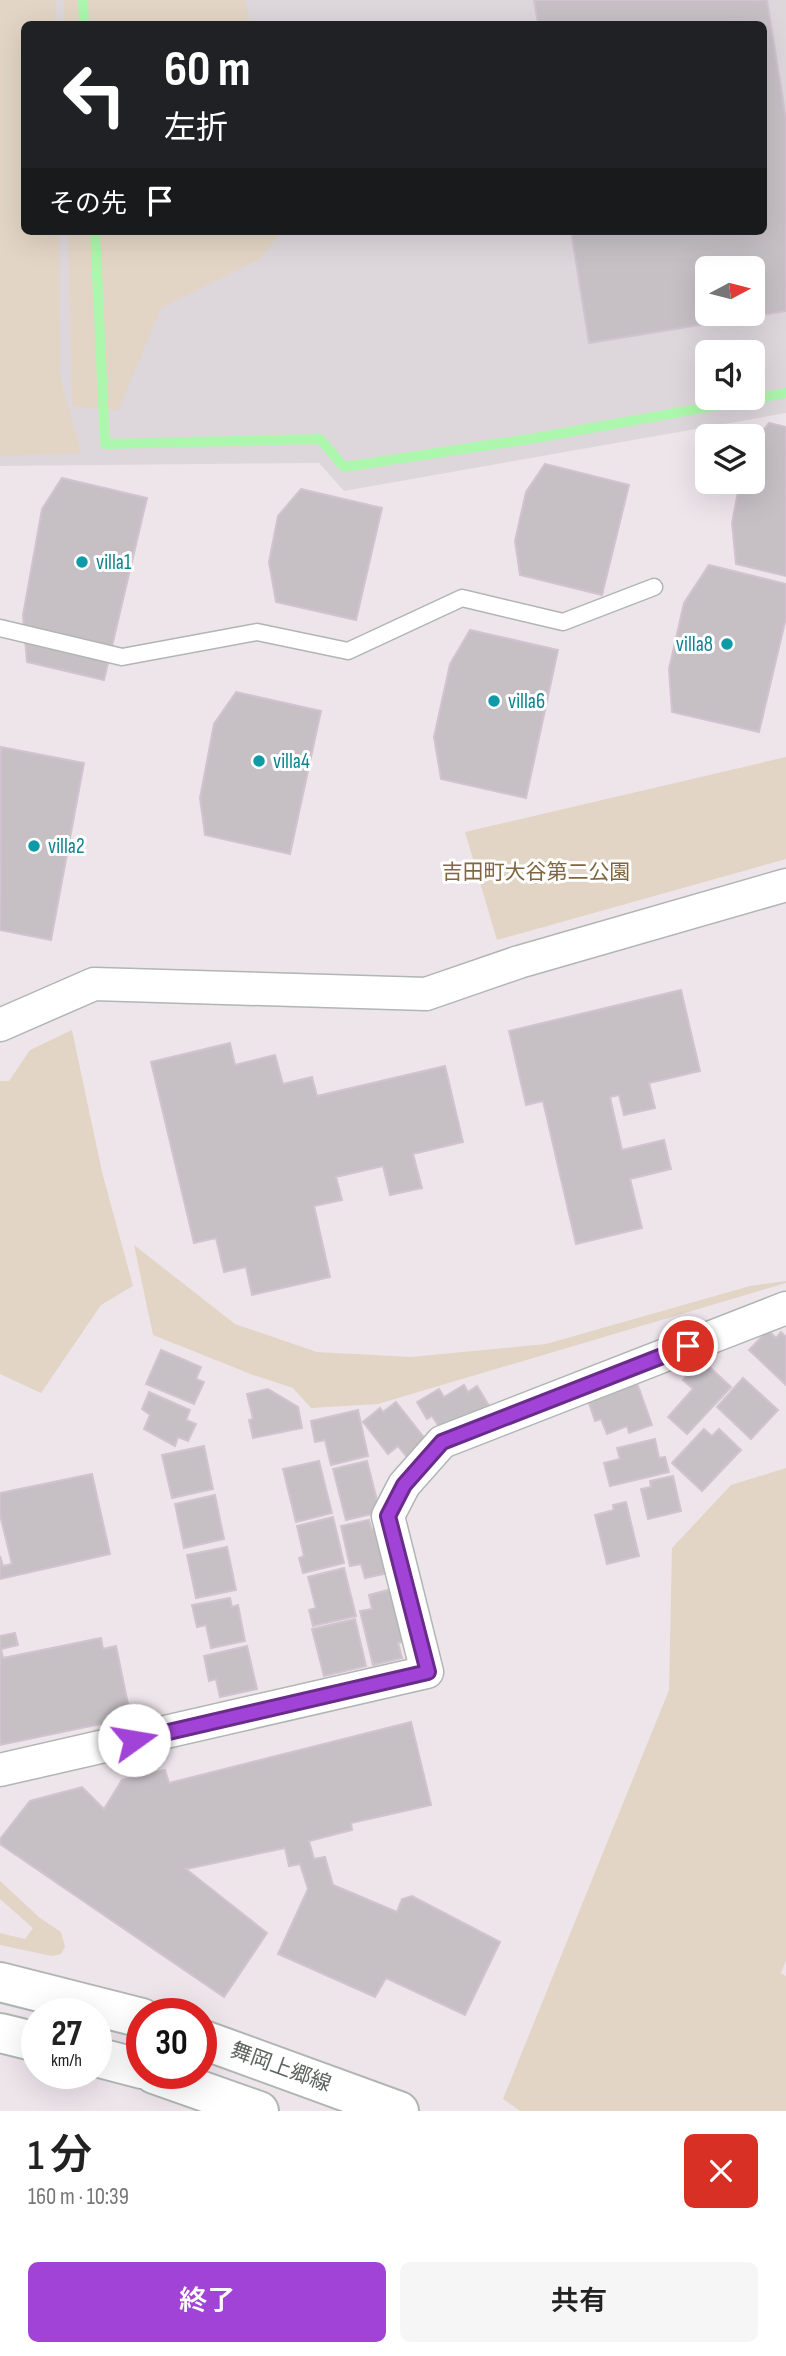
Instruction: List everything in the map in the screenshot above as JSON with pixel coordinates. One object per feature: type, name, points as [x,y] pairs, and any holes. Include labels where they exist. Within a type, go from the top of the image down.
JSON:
[{"type":"street","points":[[0,1025],[94,984],[426,994],[519,961],[784,895]]},
{"type":"street","points":[[0,1770],[428,1672],[388,1516],[404,1485],[442,1442],[786,1308]]},
{"type":"street","points":[[0,1982],[126,2014]]},
{"type":"street","points":[[0,2034],[21,2039]]},
{"type":"street","name":"舞岡上郷線","points":[[217,2045],[399,2111]]},
{"type":"street","points":[[197,2089],[259,2111]]},
{"type":"lane","points":[[0,628],[121,657],[257,632],[348,651],[462,598],[563,622],[654,587]]},
{"type":"shaded area","points":[[0,0],[786,0],[786,413],[724,424],[695,424],[695,429],[344,491],[319,463],[0,466]]},
{"type":"green space","points":[[0,0],[56,0],[57,21],[21,21],[21,235],[59,235],[60,377],[81,453],[0,456]]},
{"type":"green space","points":[[64,0],[245,0],[249,21],[64,21]]},
{"type":"green space","points":[[68,235],[279,235],[260,259],[161,308],[118,411],[72,406]]},
{"type":"green space","name":"吉田町大谷第二公園","points":[[786,757],[786,859],[497,940],[465,832]]},
{"type":"green space","points":[[72,1030],[102,1172],[133,1286],[101,1305],[41,1393],[0,1374],[0,1081],[9,1081],[30,1050]]},
{"type":"green space","points":[[134,1245],[235,1324],[317,1352],[411,1357],[546,1344],[750,1286],[786,1283],[378,1404],[311,1408],[293,1388],[153,1335]]},
{"type":"green space","points":[[786,1468],[786,1960],[781,1973],[786,1976],[786,2111],[520,2111],[503,2099],[669,1690],[672,1548],[731,1485]]},
{"type":"green space","points":[[0,1881],[40,1918],[61,1932],[65,1947],[61,1954],[52,1956],[0,1945],[0,1933],[25,1939],[33,1928],[0,1899]]},
{"type":"building","points":[[534,0],[767,0],[786,119],[786,311],[765,314],[765,256],[695,256],[695,326],[589,343],[572,235],[767,235],[767,21],[538,21]]},
{"type":"building","points":[[769,423],[786,427],[786,576],[736,564],[732,523],[738,494],[765,494],[765,428]]},
{"type":"building","points":[[545,464],[629,485],[602,595],[520,575],[515,541],[526,492]]},
{"type":"building","name":"villa1","points":[[62,478],[147,498],[104,680],[27,662],[23,615],[42,509]]},
{"type":"building","points":[[301,489],[382,508],[356,620],[276,602],[269,562],[278,516]]},
{"type":"building","name":"villa8","points":[[709,565],[786,584],[786,618],[759,732],[672,712],[669,669],[684,603]]},
{"type":"building","name":"villa6","points":[[470,630],[558,650],[526,798],[441,779],[434,737],[450,664]]},
{"type":"building","name":"villa4","points":[[236,692],[321,711],[290,854],[205,835],[200,798],[214,724]]},
{"type":"building","name":"villa2","points":[[1,747],[84,763],[51,940],[0,930]]},
{"type":"building","points":[[681,990],[700,1071],[649,1083],[655,1108],[624,1115],[619,1095],[610,1097],[622,1150],[664,1140],[671,1169],[630,1179],[642,1228],[576,1244],[543,1101],[526,1105],[509,1031]]},
{"type":"building","points":[[230,1043],[235,1065],[275,1055],[283,1084],[312,1077],[317,1096],[445,1066],[463,1142],[413,1154],[422,1188],[390,1195],[383,1166],[336,1177],[342,1200],[314,1206],[330,1277],[252,1295],[246,1267],[224,1272],[216,1238],[194,1243],[151,1062]]},
{"type":"building","points":[[768,1330],[776,1338],[781,1332],[786,1337],[786,1385],[749,1350]]},
{"type":"building","points":[[161,1350],[201,1367],[196,1379],[204,1382],[194,1404],[146,1384]]},
{"type":"building","points":[[702,1360],[731,1387],[687,1434],[668,1417],[693,1389],[683,1380]]},
{"type":"building","points":[[743,1378],[778,1410],[751,1439],[717,1407]]},
{"type":"building","points":[[637,1383],[652,1425],[629,1433],[627,1426],[607,1434],[601,1419],[595,1421],[588,1400]]},
{"type":"building","points":[[464,1385],[468,1392],[477,1386],[491,1409],[445,1436],[432,1416],[427,1419],[417,1402],[439,1389],[444,1397]]},
{"type":"building","points":[[268,1389],[298,1407],[302,1428],[253,1438],[249,1420],[253,1419],[247,1394]]},
{"type":"building","points":[[149,1392],[190,1410],[186,1420],[196,1424],[188,1441],[178,1437],[175,1446],[144,1429],[150,1415],[142,1409]]},
{"type":"building","points":[[396,1402],[430,1445],[410,1461],[398,1446],[388,1454],[363,1422],[380,1408],[383,1412]]},
{"type":"building","points":[[358,1410],[368,1456],[331,1465],[325,1440],[315,1442],[311,1421]]},
{"type":"building","points":[[704,1429],[712,1436],[719,1429],[741,1450],[702,1491],[672,1463]]},
{"type":"building","points":[[655,1439],[659,1458],[665,1457],[669,1472],[610,1486],[604,1463],[620,1459],[617,1448]]},
{"type":"building","points":[[204,1446],[213,1489],[172,1498],[162,1455]]},
{"type":"building","points":[[319,1461],[332,1513],[296,1522],[283,1469]]},
{"type":"building","points":[[367,1461],[380,1512],[346,1520],[333,1469]]},
{"type":"building","points":[[92,1474],[110,1554],[0,1579],[0,1556],[3,1566],[12,1564],[0,1515],[0,1493]]},
{"type":"building","points":[[673,1476],[681,1511],[648,1519],[641,1489],[651,1487],[650,1481]]},
{"type":"building","points":[[215,1495],[224,1539],[184,1548],[175,1504]]},
{"type":"building","points":[[626,1502],[639,1556],[607,1564],[595,1515],[614,1510],[613,1505]]},
{"type":"building","points":[[333,1517],[344,1563],[303,1573],[299,1558],[304,1556],[297,1526]]},
{"type":"building","points":[[369,1520],[372,1530],[384,1527],[393,1572],[365,1578],[361,1564],[350,1566],[341,1526]]},
{"type":"building","points":[[227,1547],[236,1590],[196,1598],[187,1555]]},
{"type":"building","points":[[344,1568],[356,1616],[313,1626],[309,1610],[316,1608],[308,1577]]},
{"type":"building","points":[[395,1588],[407,1641],[398,1643],[402,1658],[373,1665],[360,1611],[372,1609],[369,1595]]},
{"type":"building","points":[[230,1598],[232,1607],[238,1605],[245,1641],[211,1648],[206,1625],[197,1627],[192,1605]]},
{"type":"building","points":[[355,1619],[366,1666],[324,1676],[312,1629]]},
{"type":"building","points":[[15,1633],[18,1645],[1,1649],[3,1658],[101,1638],[103,1649],[116,1646],[128,1704],[117,1707],[120,1720],[0,1745],[0,1636]]},
{"type":"building","points":[[247,1646],[257,1689],[220,1697],[216,1679],[209,1681],[204,1656]]},
{"type":"building","points":[[411,1722],[431,1805],[351,1823],[352,1830],[309,1841],[314,1859],[325,1857],[333,1885],[397,1912],[402,1899],[412,1896],[500,1942],[465,2015],[386,1978],[375,1997],[278,1954],[308,1889],[300,1864],[289,1866],[285,1848],[186,1869],[267,1933],[224,1997],[0,1844],[0,1839],[30,1801],[82,1787],[104,1809],[122,1780],[165,1770],[169,1783]]},
{"type":"waterway","points":[[83,0],[84,21]]},
{"type":"waterway","points":[[95,235],[105,444],[320,439],[344,467],[536,438],[786,393]]},
{"type":"place","name":"villa1","points":[[82,562]]},
{"type":"place","name":"villa8","points":[[727,644]]},
{"type":"place","name":"villa6","points":[[494,701]]},
{"type":"place","name":"villa4","points":[[259,761]]},
{"type":"place","name":"villa2","points":[[34,846]]},
{"type":"route","points":[[134,1740],[428,1672],[388,1516],[404,1485],[442,1442],[688,1346]]}]
